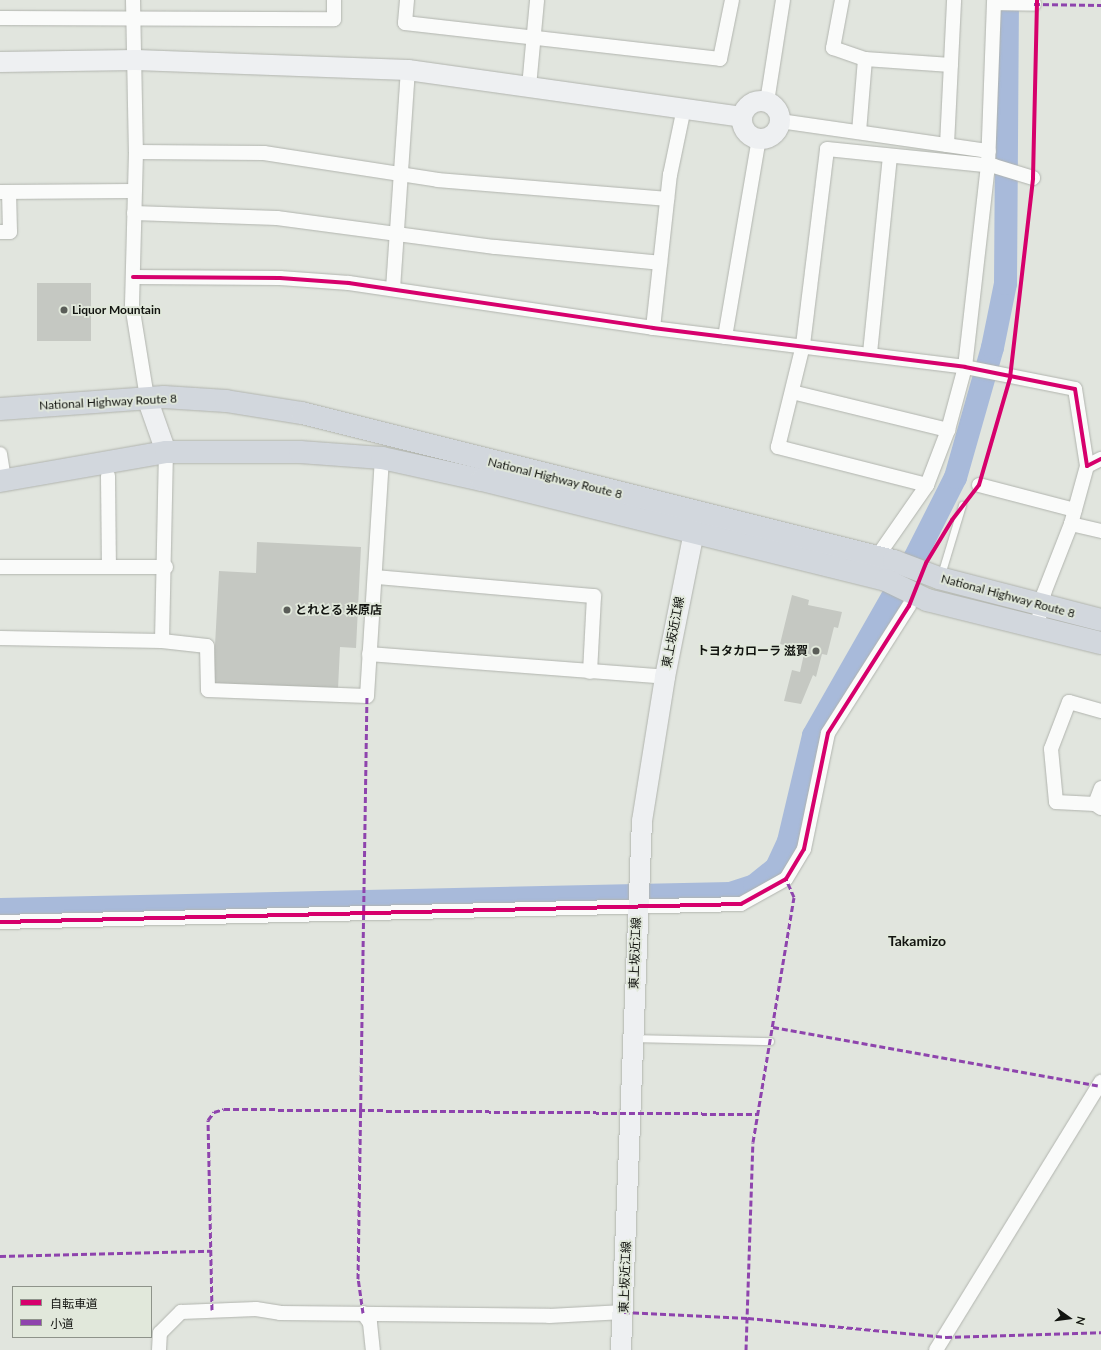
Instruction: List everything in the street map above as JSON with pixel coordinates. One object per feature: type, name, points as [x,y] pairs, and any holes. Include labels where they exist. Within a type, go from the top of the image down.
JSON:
[{"type":"highway","name":"National Highway Route 8","points":[[0,409],[147,398],[226,401],[302,413],[695,524]]},
{"type":"highway","name":"National Highway Route 8","points":[[2,480],[166,452],[300,452],[382,458],[886,566],[941,573],[1041,605],[1101,620]]},
{"type":"highway","name":"National Highway Route 8","points":[[886,566],[918,603],[1037,627],[1101,643]]},
{"type":"street","points":[[133,0],[136,60],[136,152],[132,305],[147,398],[166,452],[166,567],[162,641]]},
{"type":"street","points":[[0,18],[133,17],[334,20],[334,0]]},
{"type":"street","points":[[407,0],[405,23],[720,59],[732,0]]},
{"type":"street","points":[[529,87],[537,0]]},
{"type":"street","points":[[767,102],[783,0]]},
{"type":"street","points":[[842,0],[833,48],[865,59],[951,65]]},
{"type":"street","points":[[947,145],[954,0]]},
{"type":"street","points":[[886,566],[927,485],[969,368],[991,166],[989,151],[994,1],[1034,4]]},
{"type":"street","points":[[859,132],[865,59]]},
{"type":"street","points":[[0,62],[136,60],[408,70],[742,117]]},
{"type":"street","points":[[393,289],[408,70]]},
{"type":"street","points":[[767,102],[777,109],[780,121],[775,132],[759,139],[744,129],[742,117],[751,103],[767,102]]},
{"type":"street","points":[[653,328],[667,199],[684,108]]},
{"type":"street","points":[[780,121],[989,151]]},
{"type":"street","points":[[725,337],[759,139]]},
{"type":"street","points":[[927,485],[778,447],[803,345],[827,149],[991,166],[1031,176]]},
{"type":"street","points":[[136,152],[264,153],[402,173],[438,180],[667,199]]},
{"type":"street","points":[[870,353],[890,156]]},
{"type":"street","points":[[0,232],[10,232],[4,192],[134,191]]},
{"type":"street","points":[[134,214],[277,218],[398,232],[495,247],[660,263]]},
{"type":"street","points":[[133,277],[280,278],[393,289],[653,328],[870,353],[969,368],[1010,378],[1075,389],[1088,466],[1076,510],[1041,605],[1037,627]]},
{"type":"street","points":[[792,392],[948,430]]},
{"type":"street","points":[[0,454],[2,480]]},
{"type":"street","points":[[0,638],[162,641],[207,646],[208,690],[367,696],[376,577],[382,458]]},
{"type":"street","points":[[1088,466],[1101,459]]},
{"type":"street","points":[[108,476],[109,567]]},
{"type":"street","points":[[979,485],[1076,510]]},
{"type":"street","name":"東上坂近江線","points":[[621,1350],[624,1312],[637,899],[642,821],[665,677],[695,524]]},
{"type":"street","points":[[1071,524],[1101,531]]},
{"type":"street","points":[[0,567],[166,567]]},
{"type":"street","points":[[376,577],[594,596],[590,672]]},
{"type":"street","points":[[0,922],[637,899],[741,904],[786,879],[804,849],[828,733],[918,603]]},
{"type":"street","points":[[369,654],[665,677]]},
{"type":"street","points":[[1101,711],[1069,702],[1051,749],[1056,802],[1098,806],[1101,788]]},
{"type":"street","points":[[936,1350],[1101,1082]]},
{"type":"street","points":[[159,1350],[160,1333],[181,1312],[256,1309],[280,1313],[550,1316],[624,1312]]},
{"type":"street","points":[[363,1313],[370,1323],[373,1350]]},
{"type":"lane","points":[[941,573],[962,505]]},
{"type":"lane","points":[[632,1038],[770,1041]]},
{"type":"building","name":"Liquor Mountain","points":[[37,283],[91,283],[91,341],[37,341]]},
{"type":"building","name":"とれとる 米原店","points":[[257,542],[361,547],[356,648],[340,647],[338,689],[213,683],[219,571],[256,573]]},
{"type":"building","name":"トヨタカローラ 滋賀","points":[[792,595],[809,600],[808,605],[842,612],[838,628],[834,627],[827,655],[822,654],[816,677],[813,675],[801,704],[784,701],[792,670],[800,672],[806,645],[799,643],[797,648],[780,644]]},
{"type":"waterway","points":[[0,909],[730,893],[754,885],[776,867],[788,841],[813,735],[914,558],[955,477],[992,347],[1005,283],[1007,0]]},
{"type":"marked path","points":[[1034,4],[1101,5]]},
{"type":"marked path","points":[[363,1313],[358,1279],[367,696]]},
{"type":"marked path","points":[[746,1350],[753,1142],[794,897],[786,879]]},
{"type":"marked path","points":[[773,1027],[1101,1086]]},
{"type":"marked path","points":[[212,1310],[208,1120],[214,1112],[224,1109],[757,1114]]},
{"type":"marked path","points":[[0,1256],[211,1251]]},
{"type":"marked path","points":[[624,1312],[748,1318],[946,1337],[1101,1332]]},
{"type":"cycle path","points":[[0,922],[741,904],[786,879],[804,849],[828,733],[909,606],[926,563],[952,520],[979,485],[1010,378],[1033,178],[1037,0]]},
{"type":"cycle path","points":[[133,277],[280,278],[349,283],[653,328],[965,367],[1075,389],[1087,466],[1101,459]]},
{"type":"place","name":"Liquor Mountain","points":[[64,310]]},
{"type":"place","name":"とれとる 米原店","points":[[287,610]]},
{"type":"place","name":"トヨタカローラ 滋賀","points":[[816,651]]},
{"type":"district","name":"Takamizo","points":[[917,941]]}]
